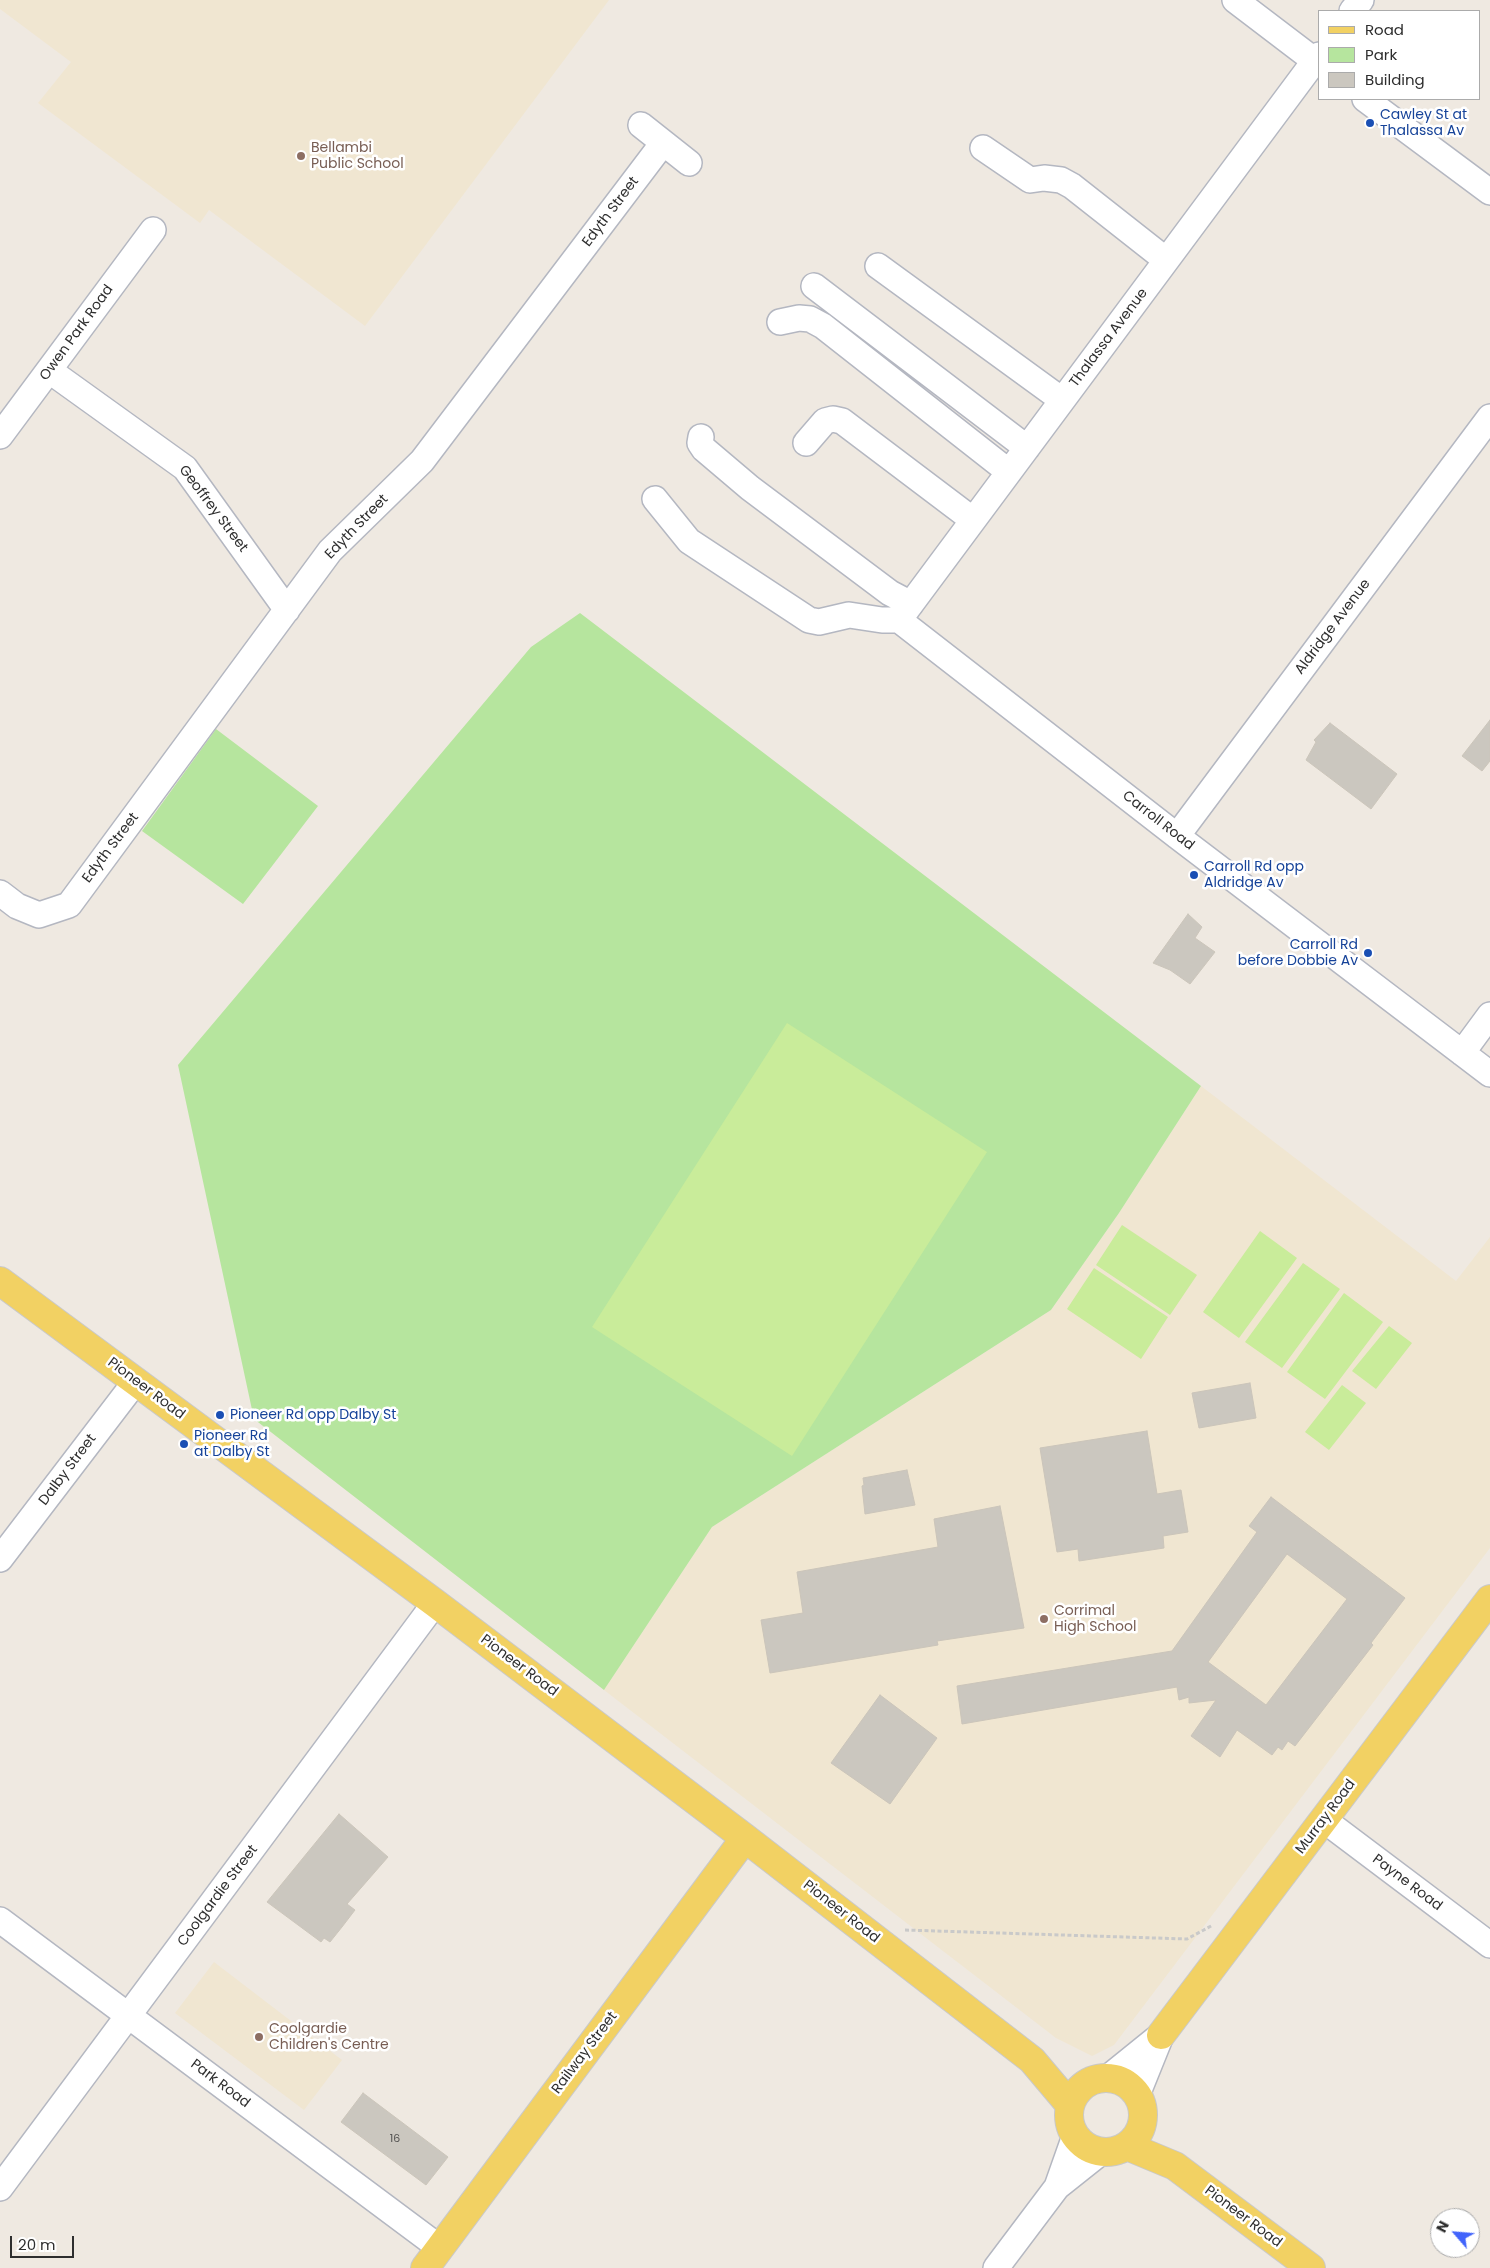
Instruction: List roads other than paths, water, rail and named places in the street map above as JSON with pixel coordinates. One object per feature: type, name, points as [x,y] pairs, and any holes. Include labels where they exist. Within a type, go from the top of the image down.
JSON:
[{"type":"main road","name":"Pioneer Road","points":[[0,1280],[435,1603],[745,1838],[1032,2060],[1070,2105]]},
{"type":"main road","name":"Murray Road","points":[[1161,2035],[1490,1598]]},
{"type":"main road","name":"Railway Street","points":[[432,2258],[745,1838]]},
{"type":"main road","name":"Pioneer Road","points":[[1032,2060],[1100,2079]]},
{"type":"main road","points":[[1100,2079],[1124,2082],[1140,2107],[1138,2133],[1114,2149],[1086,2146],[1075,2136],[1069,2120],[1070,2105],[1077,2091],[1100,2079]]},
{"type":"main road","name":"Pioneer Road","points":[[1140,2107],[1175,2166]]},
{"type":"main road","name":"Pioneer Road","points":[[1114,2149],[1175,2166],[1311,2268]]},
{"type":"street","points":[[1235,0],[1317,60]]},
{"type":"street","points":[[1353,10],[1361,0]]},
{"type":"street","name":"Thalassa Avenue","points":[[905,612],[1317,60]]},
{"type":"street","points":[[1367,100],[1490,192]]},
{"type":"street","points":[[641,125],[689,163]]},
{"type":"street","name":"Edyth Street","points":[[0,893],[18,906],[39,915],[69,905],[330,551],[422,462],[663,143]]},
{"type":"street","points":[[983,148],[1030,180],[1061,180],[1072,186],[1166,260]]},
{"type":"street","name":"Owen Park Road","points":[[0,436],[154,230]]},
{"type":"street","points":[[878,266],[1062,400]]},
{"type":"street","points":[[814,286],[1026,448]]},
{"type":"street","points":[[780,322],[804,318],[823,326],[1008,472]]},
{"type":"street","name":"Geoffrey Street","points":[[50,371],[185,468],[287,610]]},
{"type":"street","name":"Aldridge Avenue","points":[[1177,836],[1490,417]]},
{"type":"street","points":[[806,443],[825,422],[833,419],[842,421],[973,520]]},
{"type":"street","name":"Carroll Road","points":[[701,438],[700,443],[704,449],[750,488],[890,594],[905,612],[1177,836],[1490,1074]]},
{"type":"street","points":[[655,499],[689,541],[808,620],[819,622],[849,615],[882,620],[905,612]]},
{"type":"street","points":[[1462,1053],[1490,1015]]},
{"type":"street","name":"Dalby Street","points":[[0,1559],[136,1381]]},
{"type":"street","name":"Coolgardie Street","points":[[0,2188],[435,1603]]},
{"type":"street","name":"Payne Road","points":[[1324,1820],[1490,1945]]},
{"type":"street","name":"Park Road","points":[[0,1920],[129,2016],[432,2258]]},
{"type":"street","name":"Murray Road","points":[[1100,2079],[1161,2035]]},
{"type":"street","name":"Murray Road","points":[[1140,2107],[1161,2035]]},
{"type":"street","points":[[996,2268],[1057,2187],[1075,2136]]},
{"type":"street","points":[[1057,2187],[1114,2149]]},
{"type":"place","name":"Cawley St at Thalassa Av","points":[[1370,123]]},
{"type":"place","name":"Bellambi Public School","points":[[301,156]]},
{"type":"place","name":"Carroll Rd opp Aldridge Av","points":[[1194,875]]},
{"type":"place","name":"Carroll Rd before Dobbie Av","points":[[1368,953]]},
{"type":"place","name":"Pioneer Rd opp Dalby St","points":[[220,1415]]},
{"type":"place","name":"Pioneer Rd at Dalby St","points":[[184,1444]]},
{"type":"place","name":"Corrimal High School","points":[[1044,1619]]},
{"type":"place","name":"Coolgardie Children's Centre","points":[[259,2037]]}]
